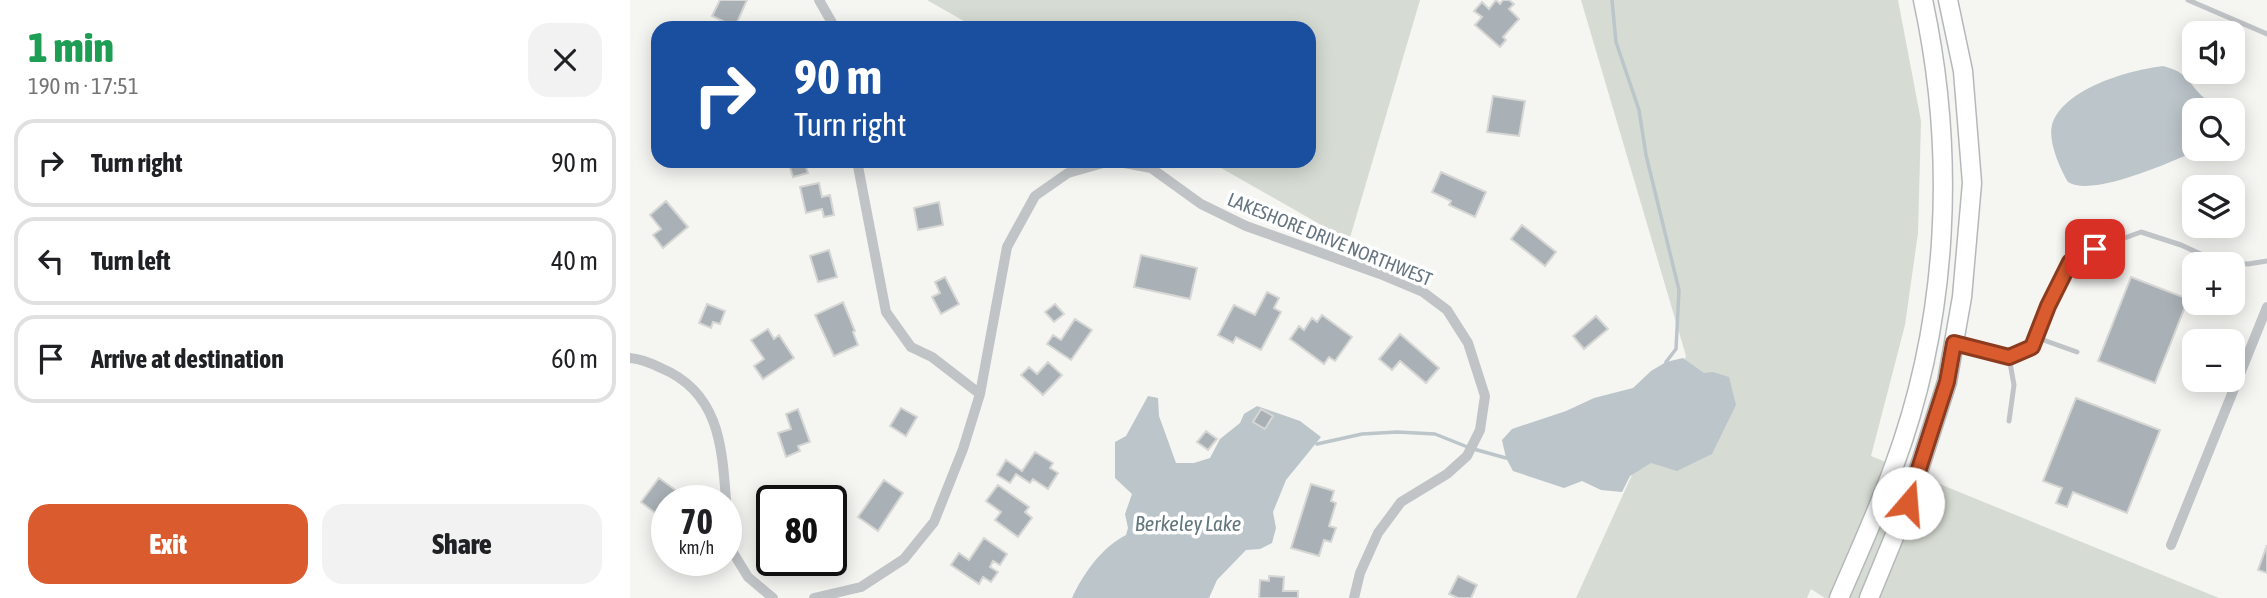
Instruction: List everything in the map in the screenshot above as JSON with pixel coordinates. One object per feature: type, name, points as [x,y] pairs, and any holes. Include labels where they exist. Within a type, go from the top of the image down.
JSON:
[{"type":"highway","points":[[1839,598],[1895,465],[1917,393],[1928,343],[1943,212],[1939,84],[1923,0]]},
{"type":"highway","points":[[1869,598],[1912,491],[1947,382],[1962,297],[1972,183],[1963,71],[1948,0]]},
{"type":"street","points":[[819,0],[831,21]]},
{"type":"street","points":[[858,168],[886,312],[911,346],[932,357],[980,394]]},
{"type":"street","name":"LAKESHORE DRIVE NORTHWEST","points":[[814,598],[861,587],[904,559],[934,522],[980,394],[1007,247],[1035,196],[1068,173],[1086,168]]},
{"type":"street","name":"LAKESHORE DRIVE NORTHWEST","points":[[1151,168],[1201,204],[1246,226],[1381,274],[1423,292],[1447,310],[1468,343],[1485,396],[1480,430],[1467,456],[1447,474],[1401,502],[1393,512],[1378,533],[1360,573],[1354,598]]},
{"type":"street","points":[[2171,545],[2267,307]]},
{"type":"street","points":[[630,358],[643,360],[675,373],[699,395],[713,416],[723,461],[725,485]]},
{"type":"street","points":[[742,567],[748,577],[773,598]]},
{"type":"lane","points":[[2188,0],[2267,34]]},
{"type":"lane","points":[[1954,343],[2009,357],[2032,347],[2070,262],[2141,232],[2181,245],[2218,262],[2248,264],[2267,261]]},
{"type":"lane","points":[[2108,244],[2110,267]]},
{"type":"lane","points":[[2035,337],[2077,352]]},
{"type":"lane","points":[[2009,357],[2014,385],[2009,421]]},
{"type":"shaded area","points":[[927,0],[1420,0],[1349,241],[1221,168],[1316,168],[1316,21],[964,21]]},
{"type":"shaded area","points":[[1581,0],[1898,0],[1921,121],[1918,233],[1905,325],[1871,456],[2219,598],[1825,598],[1811,589],[1807,598],[1576,598],[1686,356]]},
{"type":"water","points":[[2163,66],[2171,68],[2182,74],[2182,84],[2191,84],[2204,98],[2182,98],[2182,157],[2134,176],[2096,185],[2080,186],[2068,182],[2058,162],[2051,132],[2059,112],[2083,91],[2133,72]]},
{"type":"water","points":[[1683,358],[1704,373],[1713,372],[1729,377],[1736,405],[1712,454],[1677,471],[1651,463],[1630,476],[1622,492],[1601,490],[1582,481],[1564,488],[1513,471],[1506,458],[1502,440],[1512,429],[1566,411],[1594,398],[1633,388],[1651,371],[1666,362]]},
{"type":"water","name":"Berkeley Lake","points":[[1148,396],[1158,398],[1159,416],[1176,463],[1194,463],[1210,458],[1220,439],[1240,423],[1244,414],[1257,406],[1300,421],[1321,437],[1286,480],[1273,512],[1276,528],[1272,543],[1260,549],[1246,550],[1217,580],[1209,598],[1072,598],[1094,562],[1126,535],[1128,528],[1125,514],[1132,494],[1115,478],[1115,442],[1126,436]]},
{"type":"building","points":[[720,0],[747,0],[738,21],[722,21],[712,16]]},
{"type":"building","points":[[1496,0],[1500,4],[1503,0],[1509,0],[1514,4],[1509,9],[1519,19],[1503,37],[1506,40],[1500,47],[1475,25],[1482,17],[1474,11],[1482,2],[1489,9]]},
{"type":"building","points":[[1493,96],[1525,101],[1519,136],[1487,132]]},
{"type":"building","points":[[790,168],[806,168],[808,173],[793,177]]},
{"type":"building","points":[[1441,172],[1486,192],[1475,217],[1449,205],[1451,201],[1432,192]]},
{"type":"building","points":[[819,183],[822,197],[830,195],[834,215],[824,217],[822,209],[806,213],[800,187]]},
{"type":"building","points":[[666,201],[688,227],[663,248],[653,235],[661,229],[650,215]]},
{"type":"building","points":[[939,202],[943,225],[918,230],[914,208]]},
{"type":"building","points":[[1522,225],[1556,252],[1545,266],[1511,239]]},
{"type":"building","points":[[829,250],[837,277],[818,282],[810,256]]},
{"type":"building","points":[[1141,255],[1197,268],[1190,299],[1134,287]]},
{"type":"building","points":[[945,277],[959,304],[941,314],[932,297],[940,293],[935,282]]},
{"type":"building","points":[[2131,277],[2182,297],[2182,314],[2155,383],[2098,361]]},
{"type":"building","points":[[1267,292],[1279,298],[1274,308],[1281,312],[1261,350],[1236,337],[1233,343],[1218,335],[1234,305],[1255,315]]},
{"type":"building","points":[[843,302],[858,345],[834,356],[815,315]]},
{"type":"building","points":[[707,304],[725,311],[720,324],[713,322],[711,328],[699,323]]},
{"type":"building","points":[[1055,304],[1064,314],[1054,322],[1045,312]]},
{"type":"building","points":[[1322,315],[1352,337],[1335,361],[1329,357],[1324,364],[1290,339],[1299,326],[1304,330],[1312,318],[1317,322]]},
{"type":"building","points":[[1596,316],[1608,329],[1584,349],[1573,336]]},
{"type":"building","points":[[1075,319],[1092,330],[1071,360],[1047,344],[1053,335],[1061,340]]},
{"type":"building","points":[[768,329],[774,339],[779,335],[794,358],[763,379],[754,366],[764,359],[751,340]]},
{"type":"building","points":[[1400,334],[1439,368],[1426,383],[1400,361],[1392,370],[1379,359]]},
{"type":"building","points":[[1048,362],[1062,375],[1043,395],[1021,375],[1029,367],[1037,374]]},
{"type":"building","points":[[2076,398],[2160,430],[2127,513],[2073,492],[2067,507],[2056,503],[2062,488],[2043,481]]},
{"type":"building","points":[[901,408],[917,417],[906,436],[890,426]]},
{"type":"building","points":[[798,409],[810,442],[798,446],[800,451],[786,457],[778,433],[791,429],[786,414]]},
{"type":"building","points":[[1261,409],[1273,416],[1265,429],[1253,422]]},
{"type":"building","points":[[1206,431],[1217,439],[1208,450],[1197,442]]},
{"type":"building","points":[[1035,452],[1053,463],[1050,468],[1058,473],[1048,489],[1033,479],[1030,483],[1016,474],[1010,483],[997,475],[1006,460],[1022,471]]},
{"type":"building","points":[[659,478],[669,485],[654,485]]},
{"type":"building","points":[[884,480],[903,493],[878,531],[858,517]]},
{"type":"building","points":[[1311,484],[1334,491],[1331,501],[1336,503],[1329,526],[1336,528],[1331,542],[1324,540],[1319,556],[1291,548]]},
{"type":"building","points":[[998,485],[1029,507],[1025,512],[1032,518],[1018,537],[995,520],[1001,512],[986,501]]},
{"type":"building","points":[[651,489],[651,510],[641,502]]},
{"type":"building","points":[[984,538],[1007,554],[1000,565],[993,561],[990,567],[998,572],[991,582],[983,577],[979,584],[951,565],[959,553],[969,560]]},
{"type":"building","points":[[2267,545],[2267,573],[2258,570]]},
{"type":"building","points":[[1269,576],[1284,577],[1283,591],[1298,591],[1298,598],[1259,598],[1260,580],[1269,581]]},
{"type":"building","points":[[1458,576],[1477,585],[1471,598],[1458,598],[1449,594]]},
{"type":"waterway","points":[[1612,0],[1616,42],[1639,110],[1646,155],[1679,290],[1676,349],[1666,362]]},
{"type":"waterway","points":[[1317,444],[1362,434],[1435,434],[1506,458]]},
{"type":"route","points":[[1908,503],[1947,382],[1954,343],[2009,357],[2032,347],[2048,306],[2070,262],[2095,249]]}]
